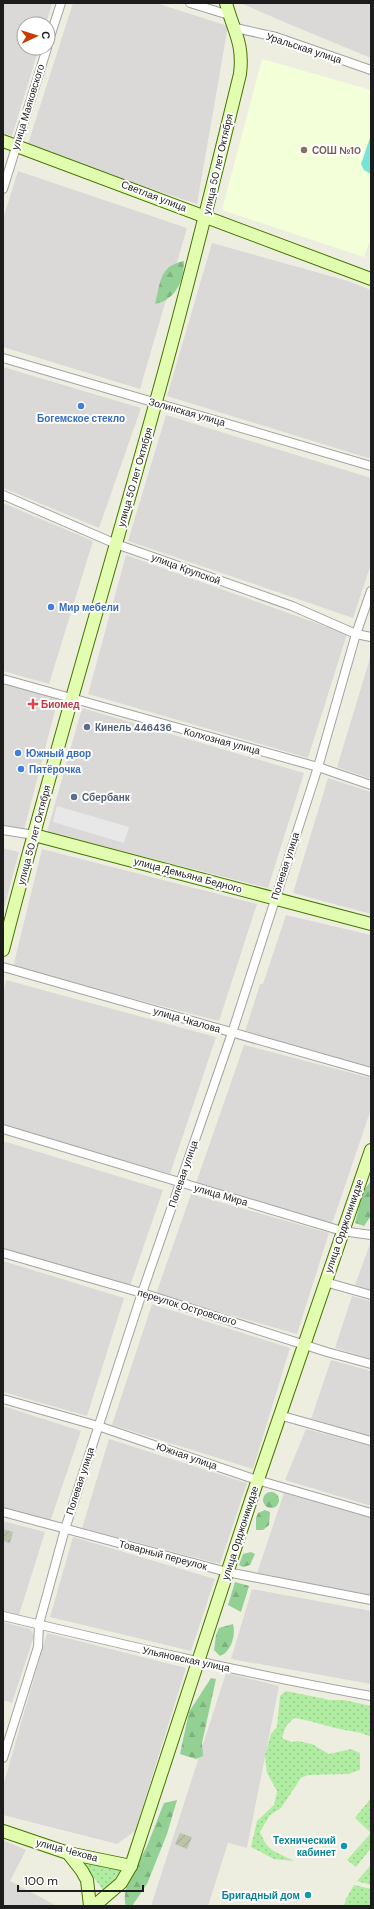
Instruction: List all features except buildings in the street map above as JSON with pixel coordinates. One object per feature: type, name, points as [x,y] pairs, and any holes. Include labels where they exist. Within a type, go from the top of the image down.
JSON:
[{"type":"main road","name":"улица 50 лет Октября","points":[[3,950],[71,699],[156,403],[206,216],[240,74],[242,61],[241,49],[236,28],[228,9]]},
{"type":"main road","name":"Светлая улица","points":[[3,140],[371,279]]},
{"type":"main road","name":"улица Демьяна Бедного","points":[[34,835],[371,924]]},
{"type":"main road","name":"улица Орджоникидзе","points":[[94,1906],[121,1883],[131,1866],[226,1572],[371,1150]]},
{"type":"main road","name":"улица Чехова","points":[[3,1831],[68,1852],[131,1866]]},
{"type":"main road","points":[[68,1852],[87,1880],[90,1906]]},
{"type":"street","points":[[56,19],[61,3]]},
{"type":"street","points":[[190,3],[228,9]]},
{"type":"street","name":"Уральская улица","points":[[236,28],[276,37],[371,70]]},
{"type":"street","name":"улица Маяковского","points":[[3,189],[44,56]]},
{"type":"street","name":"Золинская улица","points":[[3,358],[371,466]]},
{"type":"street","name":"улица Крупской","points":[[3,495],[116,544],[292,606],[356,634],[371,637]]},
{"type":"street","name":"Полевая улица","points":[[3,1758],[38,1647],[39,1624],[65,1529],[142,1293],[232,1033],[318,767],[356,634],[371,591]]},
{"type":"street","name":"Колхозная улица","points":[[3,679],[318,767],[371,785]]},
{"type":"street","name":"улица Демьяна Бедного","points":[[3,830],[34,835]]},
{"type":"street","name":"улица Чкалова","points":[[3,967],[371,1072]]},
{"type":"street","name":"улица Мира","points":[[3,1129],[342,1231],[371,1235]]},
{"type":"street","name":"переулок Островского","points":[[3,1253],[142,1293],[371,1364]]},
{"type":"street","points":[[325,1282],[371,1295]]},
{"type":"street","name":"Южная улица","points":[[3,1399],[98,1426],[258,1480],[371,1513]]},
{"type":"street","points":[[279,1415],[371,1441]]},
{"type":"street","name":"Товарный переулок","points":[[3,1512],[226,1572],[371,1600]]},
{"type":"street","name":"Ульяновская улица","points":[[3,1616],[198,1662],[291,1682],[371,1696]]},
{"type":"shaded area","points":[[3,3],[52,3],[48,16],[16,16],[16,56],[37,56],[12,136],[3,133]]},
{"type":"shaded area","points":[[73,3],[156,3],[228,26],[197,204],[27,147]]},
{"type":"shaded area","points":[[240,3],[371,3],[371,58],[296,27]]},
{"type":"shaded area","name":"СОШ №10","points":[[262,59],[371,90],[371,237],[364,257],[222,210]]},
{"type":"shaded area","points":[[371,135],[371,174],[364,170],[361,164]]},
{"type":"shaded area","points":[[18,171],[187,228],[140,389],[3,347],[3,219]]},
{"type":"shaded area","points":[[212,243],[348,281],[371,290],[371,459],[167,396]]},
{"type":"shaded area","points":[[3,367],[141,408],[99,528],[3,488]]},
{"type":"shaded area","points":[[166,415],[371,478],[371,564],[353,618],[128,541]]},
{"type":"shaded area","points":[[3,503],[93,541],[49,684],[3,671]]},
{"type":"shaded area","points":[[126,555],[347,634],[308,758],[88,694]]},
{"type":"shaded area","points":[[371,655],[371,779],[337,767]]},
{"type":"shaded area","points":[[3,683],[58,699],[24,830],[3,825]]},
{"type":"shaded area","points":[[82,708],[304,773],[268,888],[47,832]]},
{"type":"shaded area","points":[[328,778],[371,792],[371,914],[293,893]]},
{"type":"shaded area","points":[[57,806],[129,827],[124,843],[53,822]]},
{"type":"shaded area","points":[[3,848],[19,852],[3,912]]},
{"type":"shaded area","points":[[42,849],[257,904],[219,1021],[13,967]]},
{"type":"shaded area","points":[[286,915],[371,935],[371,1067],[245,1032],[260,984],[263,984]]},
{"type":"shaded area","points":[[6,980],[216,1037],[170,1174],[3,1125],[3,994]]},
{"type":"shaded area","points":[[244,1045],[371,1078],[371,1109],[332,1224],[196,1183]]},
{"type":"shaded area","points":[[3,1141],[163,1190],[130,1286],[3,1249]]},
{"type":"shaded area","points":[[191,1194],[329,1233],[297,1334],[156,1294]]},
{"type":"shaded area","points":[[371,1241],[371,1290],[355,1285]]},
{"type":"shaded area","points":[[3,1261],[124,1298],[87,1416],[3,1392]]},
{"type":"shaded area","points":[[352,1296],[371,1301],[371,1359],[335,1348]]},
{"type":"shaded area","points":[[152,1304],[290,1348],[253,1469],[112,1425]]},
{"type":"shaded area","points":[[331,1360],[371,1371],[371,1436],[311,1419]]},
{"type":"shaded area","points":[[3,1406],[81,1431],[50,1522],[3,1509]]},
{"type":"shaded area","points":[[306,1429],[371,1446],[371,1506],[285,1480]]},
{"type":"shaded area","points":[[109,1439],[247,1483],[220,1564],[82,1528]]},
{"type":"shaded area","points":[[284,1493],[371,1518],[371,1597],[257,1573]]},
{"type":"shaded area","points":[[3,1521],[45,1532],[19,1615],[3,1611]]},
{"type":"shaded area","points":[[3,1529],[13,1532],[10,1543],[3,1541]]},
{"type":"shaded area","points":[[73,1537],[215,1579],[191,1651],[50,1617]]},
{"type":"shaded area","points":[[252,1589],[371,1611],[371,1684],[231,1659]]},
{"type":"shaded area","points":[[3,1622],[30,1629],[34,1636],[12,1703],[3,1700]]},
{"type":"shaded area","points":[[47,1633],[186,1668],[135,1831],[117,1844],[3,1815],[3,1786]]},
{"type":"shaded area","points":[[226,1673],[279,1686],[247,1848],[228,1843],[208,1906],[151,1906]]},
{"type":"shaded area","points":[[180,1833],[192,1837],[187,1849],[175,1844]]},
{"type":"shaded area","points":[[3,1840],[26,1850],[10,1881],[57,1906],[3,1906]]},
{"type":"green space","points":[[184,261],[184,268],[180,282],[173,294],[162,302],[155,304],[160,282],[165,271],[176,263]]},
{"type":"green space","points":[[371,1181],[371,1216],[364,1226],[355,1223],[363,1191]]},
{"type":"green space","points":[[271,1492],[278,1497],[279,1500],[274,1507],[271,1508],[264,1503],[263,1500],[268,1493]]},
{"type":"green space","points":[[265,1510],[270,1512],[269,1525],[263,1530],[256,1530],[256,1518],[258,1513]]},
{"type":"green space","points":[[251,1552],[255,1554],[250,1565],[243,1567],[239,1565],[243,1554]]},
{"type":"green space","points":[[235,1582],[249,1586],[241,1612],[228,1605]]},
{"type":"green space","points":[[233,1624],[234,1633],[232,1643],[227,1651],[220,1656],[214,1650],[216,1635],[219,1628]]},
{"type":"green space","points":[[211,1678],[216,1679],[202,1743],[203,1756],[196,1759],[180,1754],[189,1712]]},
{"type":"green space","points":[[286,1691],[330,1700],[344,1700],[371,1706],[371,1737],[294,1718],[286,1726],[282,1738],[292,1742],[298,1741],[312,1744],[329,1754],[351,1749],[360,1753],[360,1770],[348,1774],[308,1775],[301,1778],[281,1808],[270,1815],[260,1832],[263,1839],[273,1851],[294,1861],[274,1859],[251,1847],[257,1821],[274,1805],[277,1791],[267,1773],[265,1755],[271,1734],[277,1727],[280,1696]]},
{"type":"green space","points":[[371,1798],[371,1833],[355,1818]]},
{"type":"green space","points":[[177,1800],[167,1834],[147,1884],[132,1906],[126,1906],[125,1899],[128,1883],[147,1846],[164,1803]]},
{"type":"green space","points":[[371,1833],[371,1848],[356,1867],[347,1860]]},
{"type":"green space","points":[[80,1858],[122,1868],[105,1893]]},
{"type":"green space","points":[[371,1865],[371,1885],[357,1881]]},
{"type":"green space","points":[[354,1885],[371,1889],[371,1906],[344,1906],[346,1899]]},
{"type":"place","name":"СОШ №10","points":[[304,150]]},
{"type":"place","name":"Богемское стекло","points":[[81,406]]},
{"type":"place","name":"Мир мебели","points":[[51,607]]},
{"type":"place","name":"Биомед","points":[[33,704]]},
{"type":"place","name":"Кинель 446436","points":[[87,727]]},
{"type":"place","name":"Южный двор","points":[[18,753]]},
{"type":"place","name":"Пятёрочка","points":[[21,769]]},
{"type":"place","name":"Сбербанк","points":[[74,797]]},
{"type":"place","name":"Технический кабинет","points":[[344,1846]]},
{"type":"place","name":"Бригадный дом","points":[[308,1895]]}]
